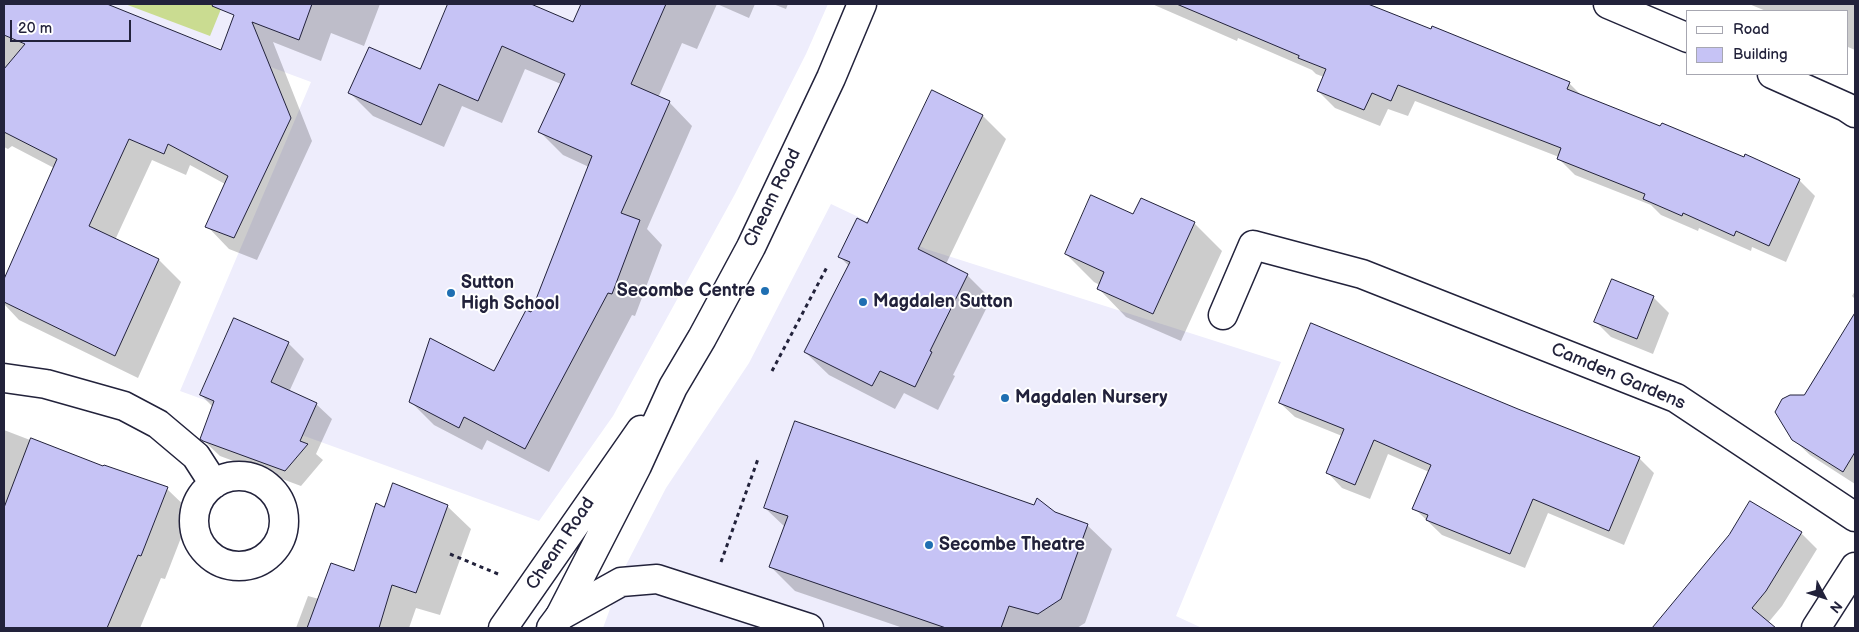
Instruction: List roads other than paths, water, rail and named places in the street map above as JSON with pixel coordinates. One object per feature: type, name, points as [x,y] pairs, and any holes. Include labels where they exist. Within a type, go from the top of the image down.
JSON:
[{"type":"main road","name":"Cheam Road","points":[[556,622],[637,466],[674,387],[750,247],[831,78],[862,4]]},
{"type":"main road","points":[[1608,4],[1686,37]]},
{"type":"main road","points":[[1774,75],[1846,107],[1855,113]]},
{"type":"main road","name":"Camden Gardens","points":[[1223,315],[1253,245],[1362,274],[1676,398],[1855,517]]},
{"type":"main road","points":[[4,378],[46,384],[124,406],[158,424],[196,456],[214,484]]},
{"type":"main road","name":"Cheam Road","points":[[503,628],[616,463],[674,387]]},
{"type":"main road","points":[[1816,628],[1855,567]]},
{"type":"main road","points":[[556,622],[621,582],[657,579],[809,628]]},
{"type":"place","name":"Secombe Centre","points":[[765,291]]},
{"type":"place","name":"Sutton High School","points":[[451,293]]},
{"type":"place","name":"Magdalen Sutton","points":[[863,302]]},
{"type":"place","name":"Magdalen Nursery","points":[[1005,398]]},
{"type":"place","name":"Secombe Theatre","points":[[929,545]]}]
